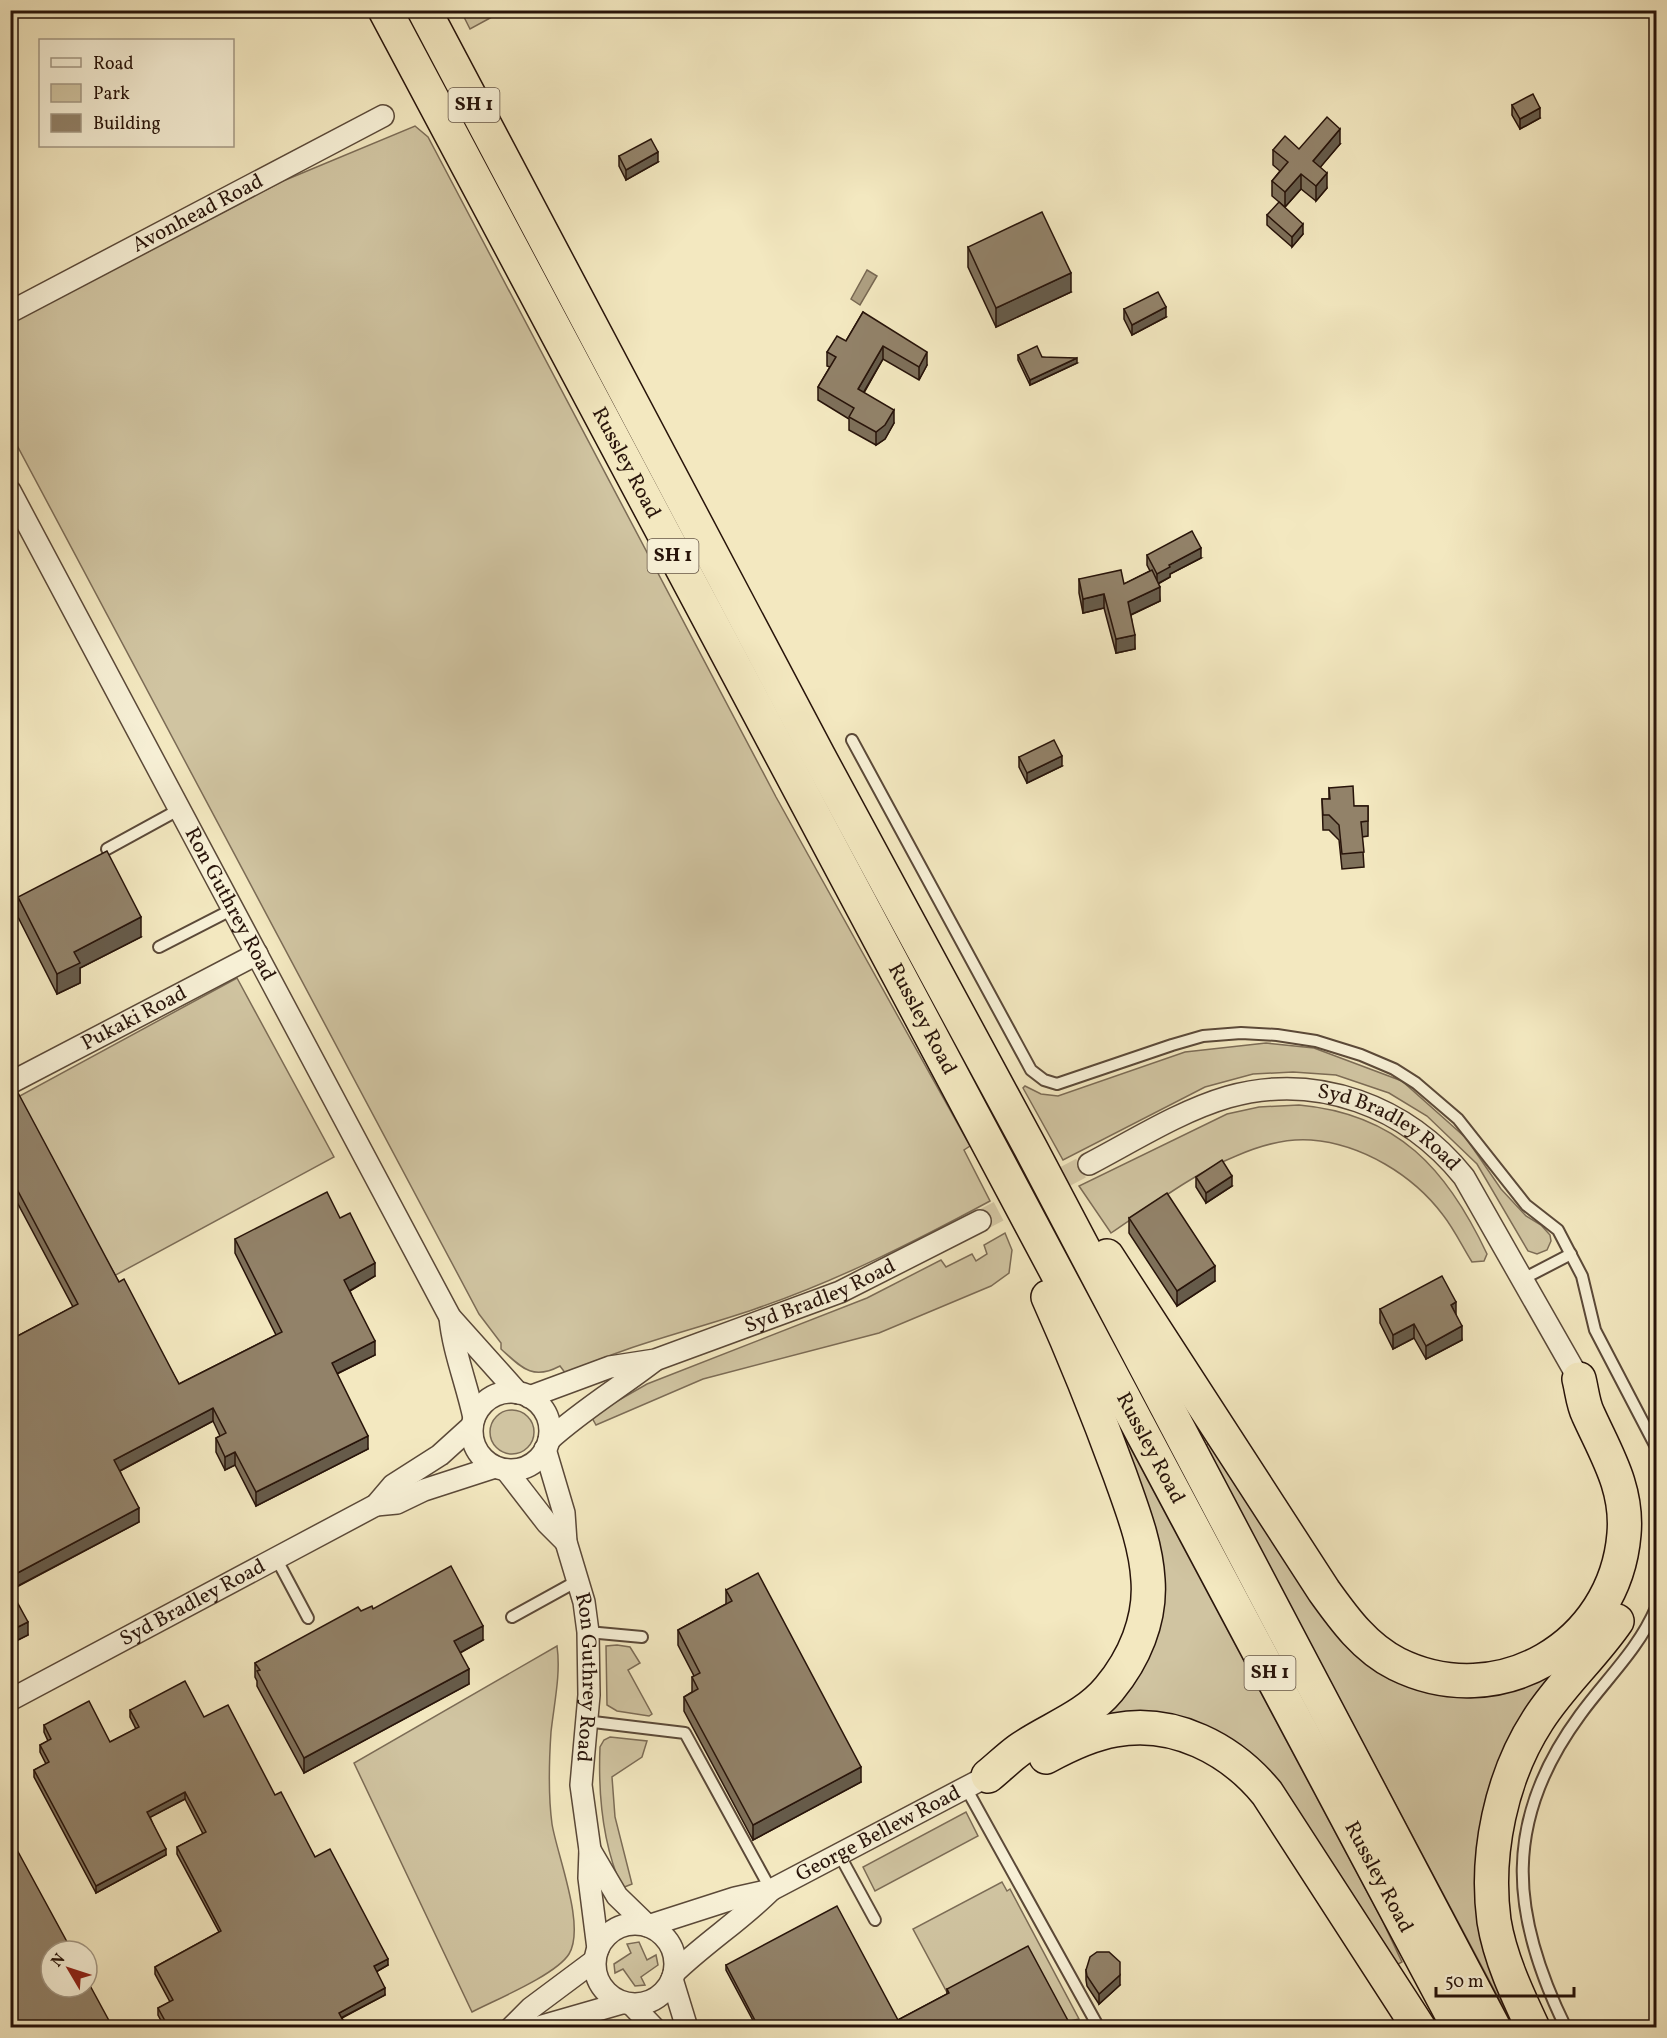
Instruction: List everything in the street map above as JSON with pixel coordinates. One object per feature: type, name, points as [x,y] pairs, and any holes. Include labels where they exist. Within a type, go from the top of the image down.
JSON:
[{"type":"highway","name":"Russley Road","points":[[424,10],[818,755],[1030,1147],[1494,2028]]},
{"type":"highway","name":"Russley Road","points":[[385,12],[1459,2028]]},
{"type":"highway","points":[[962,1097],[1098,1418],[1135,1517],[1145,1551],[1149,1581],[1147,1609],[1139,1639],[1127,1664],[1108,1690],[1085,1712],[1020,1750],[977,1782]]},
{"type":"highway","points":[[1030,1147],[1087,1224],[1323,1591],[1348,1625],[1373,1648],[1397,1664],[1430,1676],[1469,1682],[1498,1678],[1530,1668],[1554,1655],[1575,1638],[1604,1600],[1620,1558],[1624,1511],[1615,1469],[1587,1412],[1579,1379]]},
{"type":"highway","points":[[1533,2028],[1503,1956],[1494,1922],[1493,1855],[1502,1804],[1524,1742],[1538,1719],[1621,1615],[1638,1574],[1646,1524],[1644,1497],[1625,1445],[1602,1403],[1579,1379]]},
{"type":"highway","points":[[977,1782],[1028,1766],[1084,1739],[1116,1729],[1148,1728],[1180,1734],[1206,1743],[1230,1757],[1252,1775],[1267,1793],[1419,2028]]},
{"type":"street","name":"Avonhead Road","points":[[10,312],[383,116]]},
{"type":"street","name":"Ron Guthrey Road","points":[[10,491],[450,1317],[523,1395]]},
{"type":"street","name":"Pukaki Road","points":[[10,1083],[257,954]]},
{"type":"street","name":"Syd Bradley Road","points":[[1089,1164],[1202,1106],[1228,1097],[1286,1089],[1336,1094],[1393,1116],[1419,1132],[1450,1160],[1475,1194],[1521,1280],[1579,1379]]},
{"type":"street","name":"Syd Bradley Road","points":[[523,1395],[610,1367],[655,1360],[840,1292],[981,1221]]},
{"type":"street","name":"Ron Guthrey Road","points":[[450,1317],[452,1340],[465,1375],[473,1422]]},
{"type":"street","name":"Syd Bradley Road","points":[[547,1444],[581,1412],[618,1389],[655,1360]]},
{"type":"street","points":[[496,1395],[523,1395],[546,1413],[549,1425],[547,1444],[529,1466],[501,1469],[486,1461],[474,1445],[473,1422],[479,1408],[496,1395]]},
{"type":"street","name":"Syd Bradley Road","points":[[10,1700],[376,1505],[393,1485],[440,1455],[473,1422]]},
{"type":"street","name":"Ron Guthrey Road","points":[[547,1444],[564,1513],[566,1542],[579,1580],[588,1632],[589,1695],[580,1785],[590,1850],[589,1878],[596,1955]]},
{"type":"street","name":"Ron Guthrey Road","points":[[501,1469],[566,1542]]},
{"type":"street","name":"Syd Bradley Road","points":[[376,1505],[397,1503],[424,1490],[501,1469]]},
{"type":"street","name":"George Bellew Road","points":[[648,1926],[735,1898],[771,1890],[977,1782]]},
{"type":"street","name":"Ron Guthrey Road","points":[[590,1850],[617,1896],[648,1926]]},
{"type":"street","name":"George Bellew Road","points":[[673,1976],[700,1948],[747,1914],[771,1890]]},
{"type":"street","points":[[511,2028],[531,2008],[596,1955],[613,1930],[636,1924],[648,1926],[667,1940],[673,1950],[673,1976],[687,2028]]},
{"type":"street","points":[[596,1955],[595,1974],[601,1986],[610,1996],[627,2004],[654,2028]]},
{"type":"street","points":[[535,2028],[627,2004],[645,2004],[656,1999],[673,1976]]},
{"type":"lane","points":[[852,740],[1031,1070],[1044,1080],[1057,1084],[1203,1036],[1277,1035],[1338,1046],[1394,1069],[1444,1104],[1483,1148],[1526,1205],[1558,1230],[1582,1276],[1595,1330],[1656,1447]]},
{"type":"lane","points":[[107,849],[180,809]]},
{"type":"lane","points":[[159,946],[233,909]]},
{"type":"lane","points":[[1521,1280],[1571,1254]]},
{"type":"lane","points":[[276,1558],[308,1617]]},
{"type":"lane","points":[[512,1617],[579,1580]]},
{"type":"lane","points":[[1566,2028],[1543,1979],[1529,1932],[1522,1869],[1526,1833],[1535,1799],[1550,1760],[1588,1703],[1632,1652],[1656,1608]]},
{"type":"lane","points":[[588,1632],[642,1637]]},
{"type":"lane","points":[[585,1721],[685,1733],[771,1890]]},
{"type":"lane","points":[[977,1782],[1099,2028]]},
{"type":"lane","points":[[839,1854],[875,1920]]},
{"type":"green space","points":[[461,11],[503,11],[470,29]]},
{"type":"green space","points":[[415,126],[428,137],[776,797],[970,1146],[964,1150],[990,1201],[904,1246],[816,1286],[755,1309],[612,1355],[566,1374],[560,1366],[534,1372],[521,1366],[501,1349],[501,1343],[479,1314],[11,434],[11,323],[283,181]]},
{"type":"green space","points":[[237,978],[334,1157],[112,1277],[16,1098]]},
{"type":"green space","points":[[1266,1043],[1314,1048],[1402,1081],[1466,1138],[1501,1189],[1526,1216],[1541,1225],[1550,1235],[1551,1241],[1547,1250],[1537,1254],[1528,1251],[1477,1164],[1427,1116],[1389,1093],[1336,1075],[1293,1072],[1253,1074],[1205,1087],[1063,1160],[1023,1088],[1025,1086],[1041,1094],[1058,1096],[1185,1052]]},
{"type":"green space","points":[[1299,1105],[1334,1110],[1365,1120],[1391,1134],[1415,1151],[1455,1196],[1487,1254],[1484,1261],[1472,1262],[1443,1215],[1417,1187],[1385,1164],[1349,1148],[1330,1143],[1292,1140],[1245,1152],[1189,1181],[1111,1233],[1079,1186],[1227,1114],[1259,1107]]},
{"type":"green space","points":[[1005,1233],[1012,1250],[1009,1273],[991,1286],[879,1333],[703,1379],[596,1425],[591,1416],[647,1384],[867,1298],[941,1260],[946,1267],[972,1254],[976,1261],[987,1254],[984,1245]]},
{"type":"green space","points":[[512,1410],[527,1417],[534,1432],[527,1447],[512,1454],[497,1447],[490,1432],[497,1417]]},
{"type":"green space","points":[[1122,1432],[1383,1922],[1402,1962],[1391,1968],[1255,1766],[1087,1730],[1150,1637],[1113,1434]]},
{"type":"green space","points":[[1214,1440],[1408,1681],[1560,1664],[1491,1795],[1523,2027],[1514,2027],[1205,1446]]},
{"type":"green space","points":[[557,1646],[558,1678],[551,1732],[550,1801],[552,1824],[569,1890],[574,1926],[573,1942],[569,1954],[552,1970],[472,2012],[354,1763]]},
{"type":"green space","points":[[606,1646],[630,1647],[640,1663],[628,1670],[652,1714],[649,1716],[617,1711],[607,1705]]},
{"type":"green space","points":[[610,1737],[647,1741],[642,1757],[612,1777],[615,1817],[632,1884],[622,1888],[610,1854],[601,1801],[600,1747],[604,1740]]},
{"type":"green space","points":[[966,1812],[978,1836],[875,1891],[863,1867]]},
{"type":"green space","points":[[1002,1882],[1007,1891],[1010,1889],[1079,2019],[1066,2022],[949,1996],[913,1929]]},
{"type":"green space","points":[[639,1942],[647,1960],[656,1955],[658,1965],[641,1977],[645,1985],[635,1986],[623,1969],[615,1973],[614,1964],[631,1953],[627,1944]]},
{"type":"shaded area","points":[[867,270],[877,276],[860,305],[851,299]]},
{"type":"building","points":[[1533,94],[1540,108],[1520,119],[1512,105]]},
{"type":"building","points":[[1327,117],[1340,129],[1313,161],[1327,173],[1316,186],[1301,174],[1285,192],[1272,181],[1288,162],[1273,150],[1285,136],[1299,149]]},
{"type":"building","points":[[651,139],[658,152],[626,170],[619,156]]},
{"type":"building","points":[[1279,202],[1303,224],[1292,237],[1267,215]]},
{"type":"building","points":[[1042,212],[1071,273],[996,308],[968,247]]},
{"type":"building","points":[[1158,292],[1166,307],[1132,325],[1124,309]]},
{"type":"building","points":[[863,312],[927,352],[919,367],[883,346],[858,389],[894,410],[885,425],[876,432],[849,417],[854,408],[818,387],[836,357],[827,352],[837,336],[846,341]]},
{"type":"building","points":[[1037,346],[1042,357],[1077,358],[1030,380],[1018,355]]},
{"type":"building","points":[[1192,531],[1201,548],[1157,574],[1147,555]]},
{"type":"building","points":[[1121,570],[1124,584],[1152,570],[1160,587],[1128,602],[1135,635],[1116,639],[1104,594],[1083,599],[1079,579]]},
{"type":"building","points":[[1054,740],[1062,756],[1027,773],[1019,757]]},
{"type":"building","points":[[1353,786],[1354,806],[1368,806],[1368,821],[1361,822],[1364,852],[1342,854],[1339,825],[1329,815],[1323,815],[1322,799],[1330,799],[1329,788]]},
{"type":"building","points":[[107,851],[141,917],[74,952],[80,963],[57,974],[18,897]]},
{"type":"building","points":[[16,1089],[119,1282],[124,1279],[179,1384],[282,1332],[235,1239],[327,1192],[340,1218],[350,1213],[375,1263],[344,1280],[375,1341],[332,1363],[368,1436],[256,1492],[235,1452],[225,1457],[216,1438],[226,1433],[213,1408],[114,1460],[139,1508],[10,1577],[10,1340],[78,1304],[10,1176],[10,1092]]},
{"type":"building","points":[[1222,1160],[1232,1176],[1206,1193],[1196,1177]]},
{"type":"building","points":[[1167,1193],[1215,1266],[1177,1291],[1129,1218]]},
{"type":"building","points":[[1442,1276],[1456,1302],[1451,1305],[1462,1326],[1426,1346],[1414,1324],[1393,1335],[1380,1309]]},
{"type":"building","points":[[451,1566],[483,1626],[454,1641],[469,1669],[304,1758],[257,1671],[260,1670],[255,1663],[358,1607],[361,1611],[372,1606],[373,1609]]},
{"type":"building","points":[[758,1573],[861,1767],[753,1825],[684,1697],[698,1689],[692,1677],[700,1673],[678,1630],[732,1601],[726,1590]]},
{"type":"building","points":[[10,1589],[28,1622],[10,1631]]},
{"type":"building","points":[[185,1681],[204,1717],[228,1705],[275,1795],[281,1792],[315,1857],[330,1849],[388,1959],[374,1966],[385,1988],[339,2013],[347,2028],[169,2028],[158,2008],[173,2000],[155,1967],[221,1931],[177,1847],[206,1832],[185,1792],[147,1812],[166,1849],[96,1886],[34,1770],[49,1762],[40,1745],[51,1739],[44,1725],[89,1701],[110,1742],[139,1727],[130,1710]]},
{"type":"building","points":[[10,1837],[65,1939],[39,1939],[39,1999],[97,1999],[113,2028],[10,2028]]},
{"type":"building","points":[[837,1906],[898,2020],[949,1993],[947,1989],[1028,1946],[1072,2028],[759,2028],[726,1965]]},
{"type":"building","points":[[1097,1952],[1109,1952],[1120,1962],[1120,1975],[1099,1994],[1087,1976],[1086,1970],[1090,1957]]},
{"type":"tunnel","points":[[980,1221],[1089,1164]]}]
